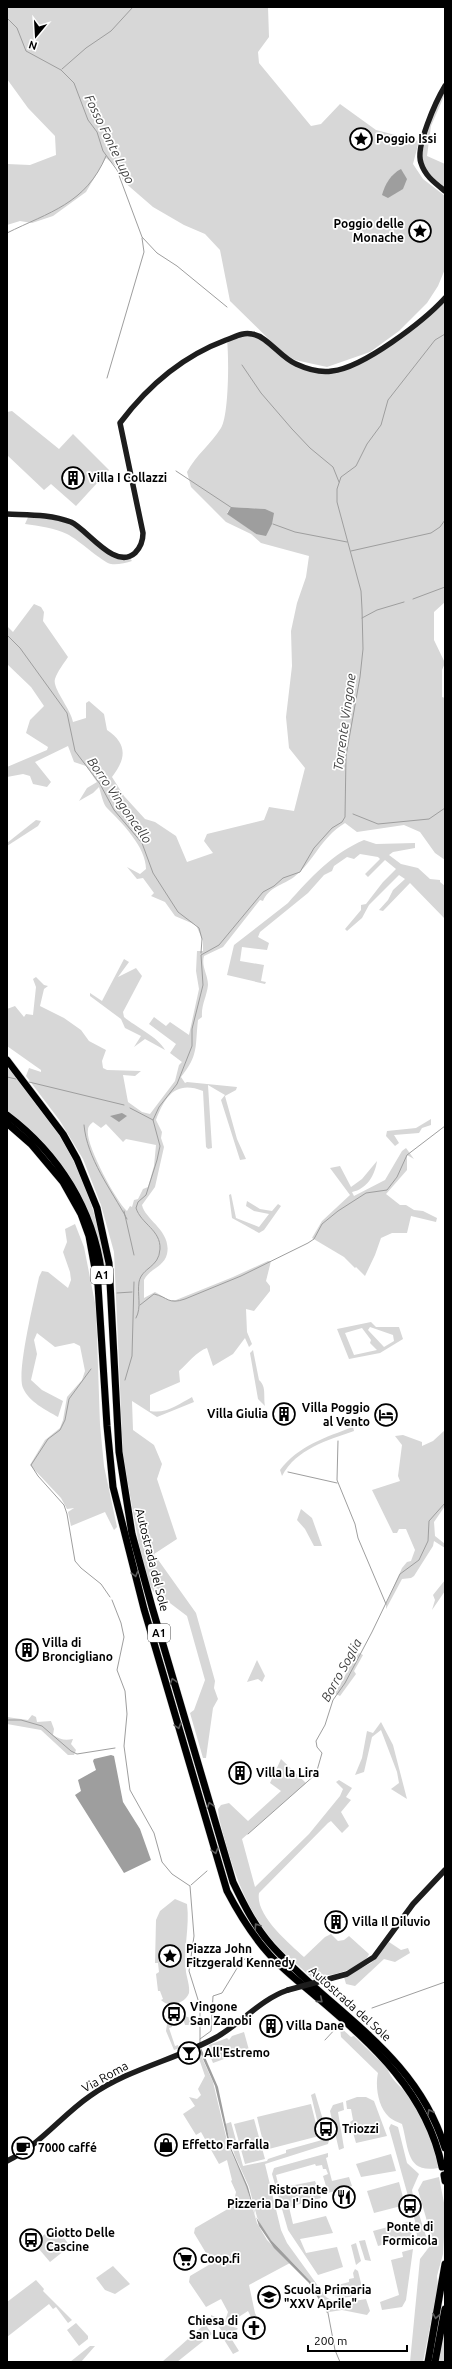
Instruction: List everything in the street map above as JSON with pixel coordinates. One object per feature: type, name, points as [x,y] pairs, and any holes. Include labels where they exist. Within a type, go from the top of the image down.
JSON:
[{"type":"highway","name":"Autostrada del Sole","points":[[7,1060],[63,1134],[88,1184],[99,1213],[109,1263],[119,1452],[132,1534],[233,1882],[248,1912],[272,1946],[369,2034],[398,2064],[428,2107],[445,2148]]},
{"type":"highway","name":"Autostrada del Sole","points":[[7,1115],[36,1139],[66,1176],[85,1212],[95,1239],[103,1283],[111,1426],[125,1537]]},
{"type":"highway","name":"Autostrada del Sole","points":[[7,1123],[31,1144],[60,1178],[74,1201],[89,1236],[98,1285],[110,1467],[125,1537],[144,1609],[227,1891],[238,1913],[270,1956],[364,2037],[393,2068],[422,2111],[432,2134],[442,2167]]},
{"type":"highway","points":[[428,2362],[445,2264]]},
{"type":"highway","points":[[435,2362],[445,2309]]},
{"type":"main road","points":[[445,86],[430,114],[420,160],[427,175],[445,191]]},
{"type":"main road","points":[[7,514],[44,515],[64,520],[80,527],[111,554],[123,557],[133,554],[141,545],[143,533],[120,424],[175,366],[217,343],[246,334],[257,335],[284,358],[297,365],[324,371],[338,370],[388,346],[445,298]]},
{"type":"main road","name":"Via Roma","points":[[7,2161],[33,2146],[94,2093],[146,2067],[196,2047],[220,2035],[269,1998],[288,1990],[347,1974],[374,1957],[413,1904],[445,1870]]},
{"type":"shaded area","points":[[7,7],[268,7],[269,37],[258,52],[259,63],[311,126],[321,124],[340,104],[376,130],[419,141],[413,164],[423,179],[445,196],[445,269],[438,286],[427,303],[399,331],[370,352],[327,367],[295,360],[283,353],[230,301],[220,250],[205,234],[184,225],[153,207],[123,181],[119,169],[106,158],[86,192],[53,216],[32,223],[20,221],[7,225],[7,164],[30,165],[56,155],[55,136],[28,108],[7,79]]},
{"type":"shaded area","points":[[445,86],[445,94],[431,126],[427,156],[445,164],[445,191],[421,164],[426,129]]},
{"type":"shaded area","points":[[401,169],[407,179],[403,189],[388,198],[382,195],[389,180]]},
{"type":"shaded area","points":[[445,298],[445,602],[434,612],[434,640],[445,663],[442,670],[442,697],[445,698],[445,860],[435,853],[420,832],[404,825],[357,832],[345,823],[329,836],[301,871],[290,880],[269,892],[263,901],[260,900],[223,947],[204,956],[203,964],[208,985],[202,1008],[202,1017],[198,1020],[195,1050],[191,1062],[181,1077],[185,1083],[237,1087],[236,1090],[225,1096],[237,1139],[246,1159],[240,1160],[221,1100],[225,1095],[208,1085],[212,1148],[208,1149],[206,1147],[203,1091],[194,1088],[179,1089],[168,1097],[159,1111],[156,1120],[162,1132],[161,1138],[164,1147],[155,1187],[142,1205],[148,1216],[162,1232],[166,1239],[167,1246],[167,1254],[163,1262],[149,1273],[144,1280],[144,1298],[155,1292],[169,1300],[176,1300],[271,1261],[266,1281],[270,1286],[270,1291],[254,1311],[246,1309],[247,1332],[252,1344],[249,1347],[245,1338],[233,1354],[213,1366],[207,1348],[203,1350],[192,1358],[179,1371],[180,1382],[150,1395],[150,1411],[156,1412],[167,1410],[192,1397],[194,1402],[157,1417],[132,1401],[133,1430],[154,1445],[162,1464],[157,1479],[177,1539],[154,1554],[196,1613],[215,1681],[214,1688],[218,1699],[213,1708],[206,1758],[203,1758],[190,1713],[194,1710],[205,1680],[187,1616],[158,1594],[156,1596],[148,1582],[140,1551],[123,1456],[114,1252],[101,1205],[83,1159],[60,1121],[26,1076],[29,1068],[41,1072],[41,1070],[7,1046],[7,1009],[15,1006],[24,1017],[26,1014],[33,1015],[36,987],[33,979],[36,977],[44,985],[48,986],[44,989],[40,1006],[64,1018],[81,1030],[89,1041],[106,1050],[102,1061],[103,1068],[107,1070],[141,1071],[135,1076],[123,1075],[128,1102],[142,1112],[150,1114],[175,1081],[179,1065],[182,1062],[170,1053],[176,1044],[149,1024],[154,1017],[166,1026],[170,1022],[189,1035],[199,989],[196,971],[197,951],[203,951],[203,941],[196,925],[175,916],[165,902],[151,896],[154,893],[143,878],[137,879],[127,867],[140,874],[146,869],[142,852],[126,828],[106,806],[99,787],[93,793],[79,801],[87,788],[97,782],[86,766],[74,762],[68,746],[35,762],[51,782],[47,787],[33,784],[30,776],[23,774],[7,777],[7,767],[47,750],[48,747],[26,733],[30,720],[44,706],[31,687],[7,664],[7,626],[13,632],[34,604],[41,607],[44,612],[43,621],[68,657],[57,673],[55,683],[73,722],[86,718],[86,703],[89,701],[104,714],[107,730],[119,741],[123,752],[120,764],[112,777],[124,796],[145,819],[155,822],[176,836],[187,862],[213,853],[204,841],[207,834],[264,820],[269,807],[294,811],[305,768],[289,748],[286,717],[292,666],[291,631],[297,603],[306,577],[309,556],[261,543],[251,534],[226,522],[191,487],[187,472],[217,434],[224,421],[228,386],[227,340],[252,334],[297,365],[331,372],[380,350]],"holes":[[[231,507],[265,509],[256,534],[227,513]],[[93,1122],[101,1128],[106,1124],[123,1142],[126,1139],[156,1145],[154,1166],[148,1187],[143,1189],[138,1199],[134,1200],[132,1207],[130,1206],[127,1211],[109,1185],[91,1147],[88,1137],[88,1130],[89,1126]]]},
{"type":"shaded area","points":[[12,411],[59,449],[73,434],[109,470],[76,506],[51,484],[44,490],[7,455],[7,412]]},
{"type":"shaded area","points":[[231,507],[265,509],[274,513],[272,524],[266,536],[256,534],[227,514]]},
{"type":"shaded area","points":[[29,515],[72,523],[111,554],[128,556],[132,561],[111,564],[67,534],[41,526],[25,524]]},
{"type":"shaded area","points":[[36,820],[41,821],[38,826],[7,846],[7,843]]},
{"type":"shaded area","points":[[364,840],[376,844],[415,843],[415,848],[393,852],[389,855],[401,864],[418,868],[430,879],[440,880],[440,882],[445,886],[445,919],[410,883],[383,911],[379,910],[388,900],[393,890],[405,879],[399,875],[369,905],[362,918],[347,931],[345,929],[361,910],[361,905],[366,904],[383,882],[396,869],[385,860],[368,877],[365,874],[380,859],[378,857],[360,854],[354,859],[347,857],[334,866],[332,871],[324,875],[308,893],[260,932],[258,937],[269,943],[267,950],[242,947],[240,961],[264,965],[261,981],[266,982],[265,984],[227,975],[234,945],[288,903],[305,884],[332,859],[353,845]]},
{"type":"shaded area","points":[[124,959],[129,962],[118,977],[136,968],[142,976],[123,1012],[124,1017],[152,1036],[162,1045],[165,1050],[145,1039],[134,1047],[141,1036],[125,1028],[121,1019],[90,996],[90,993],[102,1001]]},
{"type":"shaded area","points":[[7,1068],[17,1078],[56,1130],[79,1172],[95,1217],[105,1265],[103,1265],[97,1242],[39,1138],[7,1113]]},
{"type":"shaded area","points":[[122,1113],[127,1116],[119,1122],[110,1116]]},
{"type":"shaded area","points":[[431,1119],[431,1125],[422,1128],[419,1133],[394,1135],[399,1143],[395,1146],[386,1136],[387,1131],[416,1128]]},
{"type":"shaded area","points":[[406,1148],[414,1159],[407,1155],[407,1170],[386,1194],[400,1205],[406,1205],[414,1210],[423,1211],[437,1218],[436,1222],[411,1216],[407,1233],[392,1233],[381,1238],[365,1276],[344,1257],[312,1238],[322,1221],[350,1195],[330,1168],[340,1166],[351,1187],[362,1179],[377,1161],[369,1181],[362,1188],[352,1192],[354,1196],[385,1180],[402,1151]]},
{"type":"shaded area","points":[[231,1194],[236,1218],[259,1227],[269,1214],[254,1211],[246,1206],[247,1201],[260,1209],[272,1211],[278,1204],[281,1206],[264,1230],[259,1233],[232,1218],[229,1195]]},
{"type":"shaded area","points":[[75,1224],[84,1247],[96,1308],[100,1425],[104,1466],[117,1527],[114,1530],[105,1512],[71,1526],[68,1512],[74,1508],[67,1509],[61,1498],[30,1465],[45,1440],[60,1428],[67,1397],[82,1380],[85,1371],[80,1346],[74,1343],[55,1347],[37,1333],[34,1340],[37,1354],[31,1380],[42,1390],[63,1401],[58,1417],[29,1397],[23,1388],[22,1367],[24,1352],[39,1277],[42,1271],[48,1272],[68,1288],[71,1280],[70,1272],[63,1252],[67,1242],[65,1229]]},
{"type":"shaded area","points":[[371,1322],[376,1327],[399,1327],[403,1339],[380,1353],[349,1359],[337,1329]],"holes":[[[370,1327],[393,1335],[394,1341],[384,1347],[368,1330]],[[362,1328],[371,1340],[370,1343],[377,1350],[354,1355],[345,1333]]]},
{"type":"shaded area","points":[[253,1350],[259,1380],[264,1389],[265,1406],[258,1399],[250,1353]]},
{"type":"shaded area","points":[[353,1427],[354,1431],[323,1442],[304,1452],[288,1467],[282,1476],[280,1470],[304,1448]]},
{"type":"shaded area","points":[[445,1430],[445,1506],[434,1522],[435,1536],[445,1544],[445,1548],[434,1541],[433,1546],[414,1576],[411,1578],[402,1579],[386,1609],[386,1604],[402,1568],[407,1562],[411,1561],[415,1550],[406,1529],[399,1529],[397,1533],[393,1533],[372,1490],[400,1481],[398,1476],[402,1445],[395,1436],[403,1435],[422,1442],[422,1446],[433,1441]]},
{"type":"shaded area","points":[[301,1509],[312,1518],[322,1546],[314,1546],[305,1529],[297,1520]]},
{"type":"shaded area","points":[[445,1580],[445,1591],[432,1610],[435,1600],[433,1595]]},
{"type":"shaded area","points":[[359,1653],[363,1655],[354,1671],[356,1674],[340,1696],[334,1693],[355,1657]]},
{"type":"shaded area","points":[[257,1660],[265,1676],[262,1682],[258,1679],[247,1682]]},
{"type":"shaded area","points":[[32,1715],[36,1717],[37,1722],[51,1721],[54,1729],[53,1735],[58,1738],[67,1740],[73,1739],[71,1744],[76,1750],[74,1755],[68,1755],[41,1730],[7,1724],[7,1717],[28,1720]]},
{"type":"shaded area","points":[[381,1722],[393,1745],[407,1799],[391,1789],[399,1783],[397,1772],[381,1730],[372,1737],[364,1772],[355,1775],[362,1758],[367,1731],[373,1733]]},
{"type":"shaded area","points":[[111,1755],[114,1756],[123,1802],[140,1829],[151,1860],[124,1873],[75,1795],[81,1791],[78,1780],[96,1770],[93,1761],[94,1759]]},
{"type":"shaded area","points":[[281,1759],[306,1783],[242,1839],[255,1887],[309,1834],[340,1796],[343,1789],[336,1782],[339,1780],[352,1788],[346,1797],[351,1800],[341,1812],[349,1826],[342,1833],[331,1821],[328,1823],[259,1893],[259,1901],[262,1910],[274,1928],[304,1957],[325,1937],[331,1934],[338,1941],[344,1940],[349,1936],[369,1954],[367,1958],[356,1966],[342,1972],[322,1975],[326,1979],[316,1982],[272,1940],[253,1912],[245,1898],[233,1867],[219,1818],[218,1809],[221,1805],[229,1803],[248,1821],[281,1791],[270,1783]]},
{"type":"shaded area","name":"Piazza John Fitzgerald Kennedy","points":[[175,1899],[187,1904],[188,1921],[185,1963],[189,1993],[184,2000],[176,2004],[168,2004],[161,2000],[163,1999],[160,1991],[158,1991],[156,1974],[159,1972],[158,1963],[155,1963],[156,1920],[160,1911]]},
{"type":"shaded area","points":[[389,1942],[401,1950],[408,1948],[410,1953],[395,1962],[384,1959],[355,1986],[346,1984],[344,1977],[371,1963]]},
{"type":"shaded area","points":[[185,2016],[190,2018],[190,2025],[185,2025],[183,2018],[171,2023],[172,2027],[169,2028],[175,2046],[178,2045],[179,2048],[190,2044],[190,2042],[191,2044],[174,2050],[166,2031],[167,2024]]},
{"type":"shaded area","points":[[340,2027],[351,2037],[354,2036],[387,2068],[393,2079],[412,2101],[423,2118],[431,2138],[437,2158],[438,2168],[428,2169],[420,2167],[414,2163],[408,2150],[402,2124],[389,2117],[382,2108],[377,2090],[378,2073],[341,2037]]},
{"type":"shaded area","points":[[244,2032],[249,2050],[213,2063],[208,2051],[209,2045],[227,2038],[229,2040],[232,2036]]},
{"type":"shaded area","points":[[201,2048],[218,2087],[231,2148],[248,2187],[256,2216],[246,2186],[229,2146],[215,2086],[200,2052]]},
{"type":"shaded area","points":[[198,2049],[213,2082],[228,2145],[246,2185],[257,2223],[267,2240],[290,2263],[249,2285],[255,2313],[259,2322],[254,2323],[248,2311],[237,2318],[234,2325],[211,2317],[211,2315],[225,2321],[228,2312],[221,2299],[206,2307],[189,2282],[190,2276],[212,2263],[194,2233],[195,2228],[233,2206],[236,2192],[231,2181],[227,2160],[219,2164],[201,2132],[196,2135],[183,2114],[195,2106],[189,2097],[197,2099],[201,2095],[198,2089],[205,2076],[196,2050]]},
{"type":"shaded area","points":[[315,2093],[329,2140],[328,2144],[265,2164],[281,2230],[287,2243],[326,2297],[338,2304],[366,2299],[370,2311],[367,2315],[342,2310],[329,2312],[313,2284],[271,2240],[262,2228],[257,2217],[249,2187],[235,2156],[225,2124],[231,2122],[243,2166],[267,2161],[268,2159],[286,2153],[286,2150],[322,2140],[311,2095]]},
{"type":"shaded area","points":[[357,2097],[366,2097],[374,2101],[387,2136],[356,2143],[350,2122],[353,2120],[351,2109],[347,2109],[346,2101]]},
{"type":"shaded area","points":[[343,2102],[344,2110],[338,2112],[344,2148],[339,2150],[330,2111],[333,2105]]},
{"type":"shaded area","points":[[311,2104],[319,2136],[265,2150],[257,2117]]},
{"type":"shaded area","points":[[254,2119],[265,2159],[245,2164],[234,2124]]},
{"type":"shaded area","points":[[391,2124],[398,2127],[407,2163],[419,2174],[412,2190],[427,2239],[424,2246],[418,2244],[415,2221],[389,2128]]},
{"type":"shaded area","points":[[328,2153],[328,2157],[326,2158],[332,2181],[349,2177],[352,2186],[328,2193],[323,2176],[328,2174],[326,2169],[323,2169],[322,2165],[316,2166],[315,2164],[276,2175],[279,2188],[315,2181],[321,2198],[289,2207],[293,2224],[326,2216],[333,2233],[300,2239],[306,2253],[337,2247],[343,2267],[318,2275],[288,2230],[272,2174],[274,2168]]},
{"type":"shaded area","points":[[391,2154],[396,2171],[361,2177],[356,2164]]},
{"type":"shaded area","points":[[439,2177],[445,2208],[445,2219],[443,2254],[437,2276],[438,2286],[423,2362],[410,2362],[420,2259],[433,2242],[418,2190],[423,2181]]},
{"type":"shaded area","points":[[399,2182],[405,2205],[374,2213],[367,2191]]},
{"type":"shaded area","points":[[256,2217],[271,2240],[311,2282],[329,2312],[327,2313],[309,2283],[274,2248],[259,2226]]},
{"type":"shaded area","points":[[410,2221],[412,2236],[378,2246],[373,2231]]},
{"type":"shaded area","points":[[56,2227],[70,2246],[50,2262],[33,2242]]},
{"type":"shaded area","points":[[365,2240],[371,2261],[365,2260],[359,2241]]},
{"type":"shaded area","points":[[356,2243],[361,2261],[356,2265],[351,2245]]},
{"type":"shaded area","points":[[413,2249],[406,2300],[402,2307],[382,2310],[380,2302],[399,2295],[391,2260],[403,2257],[402,2252]]},
{"type":"shaded area","points":[[113,2266],[130,2284],[115,2294],[105,2290],[96,2278]]},
{"type":"shaded area","points":[[355,2269],[358,2271],[363,2291],[354,2296],[339,2297],[327,2288],[349,2282],[349,2279],[354,2278],[353,2273]]},
{"type":"shaded area","points":[[36,2280],[44,2289],[43,2291],[72,2320],[68,2323],[56,2307],[53,2309],[49,2304],[7,2337],[7,2302]]},
{"type":"shaded area","points":[[216,2322],[237,2328],[238,2329],[225,2336]]},
{"type":"shaded area","points":[[76,2323],[88,2336],[88,2339],[79,2346],[67,2330]]},
{"type":"shaded area","points":[[205,2324],[212,2334],[177,2362],[162,2362]]},
{"type":"shaded area","points":[[445,2324],[445,2362],[436,2362]]},
{"type":"shaded area","points":[[229,2335],[239,2351],[233,2354],[223,2338]]},
{"type":"shaded area","points":[[90,2346],[95,2346],[81,2362],[70,2362]]},
{"type":"waterway","points":[[62,69],[86,48],[111,31],[133,7]]},
{"type":"waterway","name":"Fosso Fonte Lupo","points":[[7,18],[17,28],[26,51],[61,70],[74,83],[88,120],[97,132],[103,151],[117,170],[142,237],[157,253],[177,266],[227,307]]},
{"type":"waterway","points":[[7,233],[52,212],[77,196],[98,172],[106,156]]},
{"type":"waterway","points":[[107,378],[144,252],[142,238]]},
{"type":"waterway","name":"Torrente Vingone","points":[[136,1318],[139,1310],[139,1282],[143,1273],[157,1260],[160,1249],[157,1237],[136,1208],[138,1202],[146,1195],[160,1146],[153,1120],[159,1107],[177,1084],[192,1046],[192,1029],[203,985],[201,955],[219,945],[263,892],[274,886],[283,878],[300,872],[314,848],[332,828],[342,822],[345,817],[346,756],[360,677],[363,649],[361,591],[337,502],[337,489],[341,477],[356,466],[367,444],[381,425],[388,400],[435,340],[445,334]]},
{"type":"waterway","points":[[242,365],[261,393],[292,429],[310,448],[333,467],[339,482]]},
{"type":"waterway","points":[[176,471],[232,508]]},
{"type":"waterway","points":[[351,551],[431,533],[440,527],[445,520]]},
{"type":"waterway","points":[[273,524],[295,532],[347,542]]},
{"type":"waterway","points":[[413,599],[445,587]]},
{"type":"waterway","points":[[362,618],[377,610],[404,602]]},
{"type":"waterway","name":"Borro Vingoncello","points":[[7,635],[20,648],[67,713],[75,751],[100,784],[114,810],[142,843],[153,873],[178,912],[199,928],[202,939],[201,953]]},
{"type":"waterway","points":[[353,814],[378,824],[429,819],[445,808]]},
{"type":"waterway","points":[[7,1077],[16,1079]]},
{"type":"waterway","points":[[29,1082],[124,1105]]},
{"type":"waterway","points":[[130,1108],[153,1120]]},
{"type":"waterway","points":[[84,1125],[86,1138],[95,1162],[127,1219]]},
{"type":"waterway","points":[[140,1305],[154,1294],[171,1301],[185,1299],[241,1276],[308,1243],[314,1239],[322,1224],[338,1211],[366,1193],[387,1190],[397,1177],[407,1155],[445,1126]]},
{"type":"waterway","points":[[124,1211],[134,1255]]},
{"type":"waterway","name":"Torrente Vingone","points":[[125,1380],[132,1356],[134,1282]]},
{"type":"waterway","points":[[117,1293],[132,1292]]},
{"type":"waterway","name":"Torrente Vingone","points":[[91,1369],[69,1399],[65,1420],[60,1430],[48,1439],[31,1465],[38,1476],[64,1505],[67,1514],[75,1561],[81,1568],[101,1584],[110,1597]]},
{"type":"waterway","points":[[338,1441],[337,1480],[355,1524],[358,1538],[386,1604]]},
{"type":"waterway","points":[[288,1472],[337,1483]]},
{"type":"waterway","name":"Borro Soglia","points":[[248,1834],[316,1774],[322,1753],[317,1747],[316,1741],[325,1725],[333,1700],[345,1683],[400,1574],[419,1560],[428,1541],[429,1521],[445,1503]]},
{"type":"waterway","name":"Torrente Vingone","points":[[112,1600],[121,1623],[124,1637],[117,1670],[125,1691],[127,1714],[124,1746],[130,1790],[154,1833],[162,1862],[172,1874],[190,1886],[194,1936],[189,1971],[200,2006],[200,2043]]},
{"type":"waterway","points":[[7,1720],[21,1720],[42,1726],[71,1751],[77,1754],[115,1748]]},
{"type":"waterway","name":"Borro Soglia","points":[[191,1885],[207,1871]]},
{"type":"waterway","points":[[200,2039],[211,2031],[213,1996],[222,1993],[242,1960],[251,1957]]},
{"type":"waterway","points":[[372,2008],[445,1982]]},
{"type":"waterway","points":[[325,2040],[338,2026]]},
{"type":"waterway","name":"Torrente Vingone","points":[[328,2313],[335,2350],[340,2362]]},
{"type":"place","name":"Poggio Issi","points":[[361,139]]},
{"type":"place","name":"Poggio delle Monache","points":[[420,231]]},
{"type":"place","name":"Villa I Collazzi","points":[[73,478]]},
{"type":"place","name":"Villa Giulia","points":[[284,1414]]},
{"type":"place","name":"Villa Poggio al Vento","points":[[386,1415]]},
{"type":"place","name":"Villa di Broncigliano","points":[[27,1650]]},
{"type":"place","name":"Villa la Lira","points":[[240,1773]]},
{"type":"place","name":"Villa Il Diluvio","points":[[336,1922]]},
{"type":"place","name":"Piazza John Fitzgerald Kennedy","points":[[170,1956]]},
{"type":"place","name":"Vingone San Zanobi","points":[[174,2014]]},
{"type":"place","name":"Villa Dane","points":[[271,2026]]},
{"type":"place","name":"All'Estremo","points":[[189,2053]]},
{"type":"place","name":"Triozzi","points":[[326,2129]]},
{"type":"place","name":"Effetto Farfalla","points":[[166,2145]]},
{"type":"place","name":"7000 caffé","points":[[23,2148]]},
{"type":"place","name":"Ristorante Pizzeria Da I' Dino","points":[[344,2197]]},
{"type":"place","name":"Ponte di Formicola","points":[[410,2206]]},
{"type":"place","name":"Giotto Delle Cascine","points":[[31,2240]]},
{"type":"place","name":"Coop.fi","points":[[185,2259]]},
{"type":"place","name":"Scuola Primaria \"XXV Aprile\"","points":[[269,2297]]},
{"type":"place","name":"Chiesa di San Luca","points":[[254,2328]]}]
